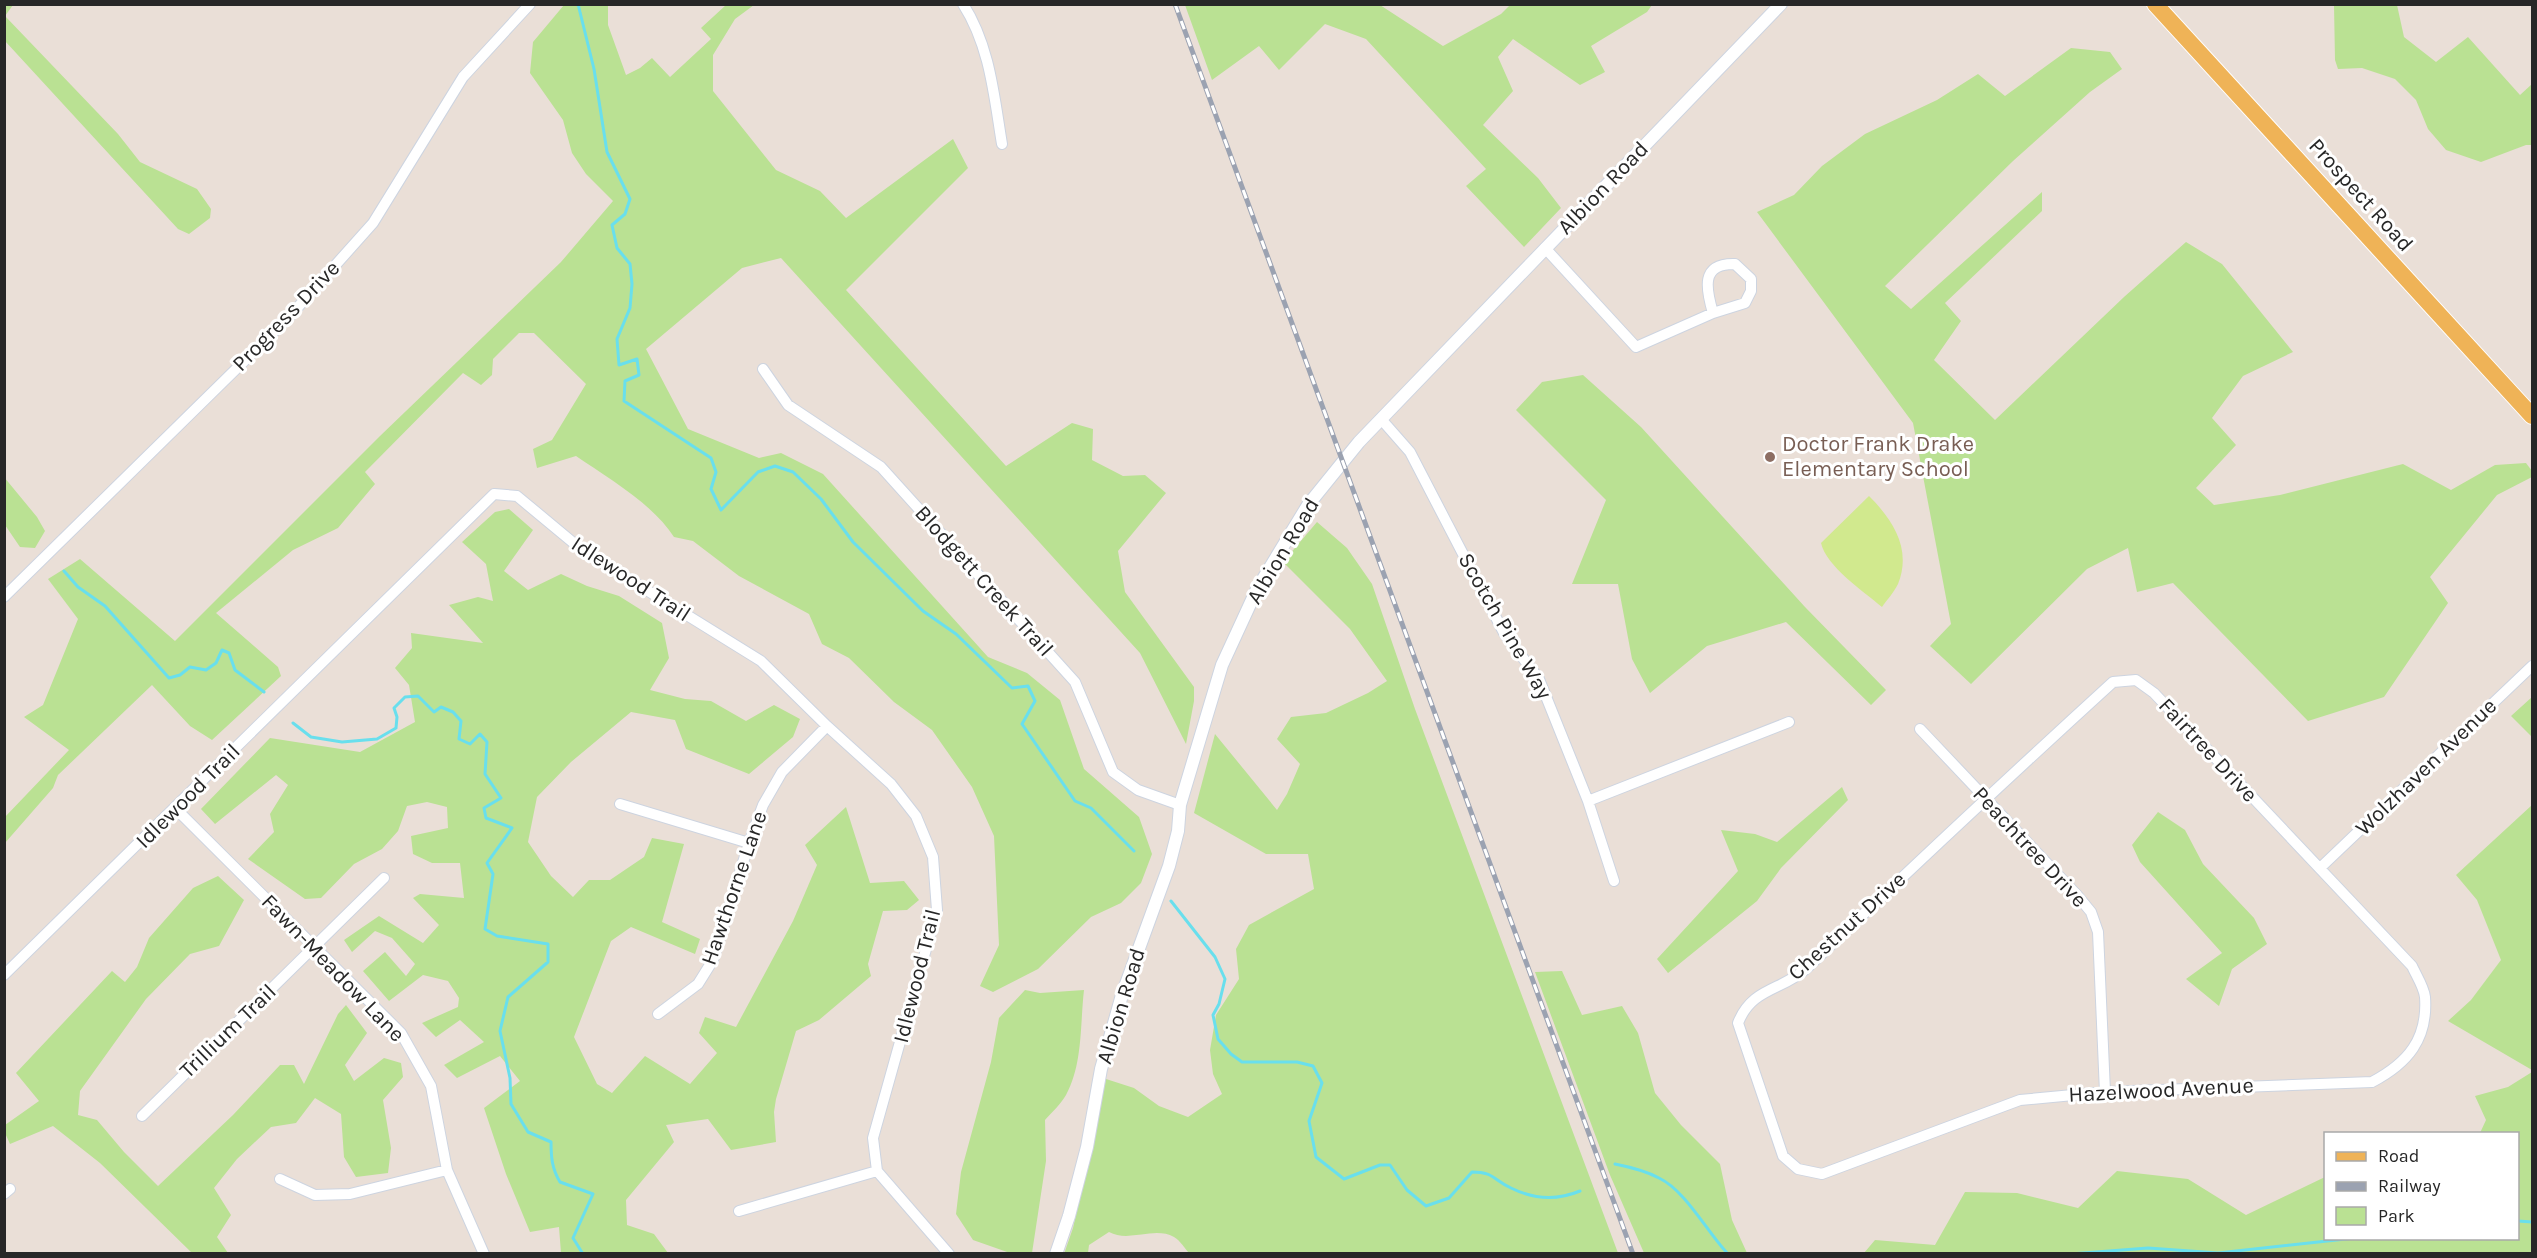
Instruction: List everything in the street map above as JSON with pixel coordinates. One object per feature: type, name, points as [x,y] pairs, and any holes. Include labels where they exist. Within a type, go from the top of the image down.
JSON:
[{"type":"main road","name":"Prospect Road","points":[[2156,4],[2532,416]]},
{"type":"street","name":"Progress Drive","points":[[4,597],[290,316],[373,223],[463,77],[530,4]]},
{"type":"street","points":[[963,4],[980,37],[990,68],[1002,144]]},
{"type":"street","name":"Albion Road","points":[[1056,1254],[1069,1216],[1087,1147],[1101,1069],[1122,995],[1169,866],[1178,831],[1180,805],[1222,665],[1257,589],[1308,505],[1342,461],[1781,4]]},
{"type":"street","points":[[1545,248],[1636,347],[1713,313],[1745,303],[1751,291],[1751,279],[1735,264],[1724,264],[1713,270],[1707,280],[1707,291],[1713,313]]},
{"type":"street","name":"Blodgett Creek Trail","points":[[763,369],[788,405],[881,467],[1075,682],[1113,772],[1138,790],[1180,805]]},
{"type":"street","name":"Scotch Pine Way","points":[[1382,419],[1410,452],[1504,633],[1539,679],[1588,801],[1614,881]]},
{"type":"street","name":"Idlewood Trail","points":[[4,975],[494,494],[517,496],[582,550],[761,661],[826,726],[891,784],[916,816],[933,857],[937,910],[873,1138],[877,1171]]},
{"type":"street","name":"Wolzhaven Avenue","points":[[2320,868],[2532,666]]},
{"type":"street","name":"Fairtree Drive","points":[[1985,799],[2113,682],[2136,680],[2154,693],[2412,966]]},
{"type":"street","points":[[1588,801],[1789,722]]},
{"type":"street","name":"Hawthorne Lane","points":[[658,1014],[698,984],[713,960],[763,805],[782,772],[826,726]]},
{"type":"street","name":"Peachtree Drive","points":[[1920,729],[2091,912],[2098,932],[2105,1092]]},
{"type":"street","name":"Chestnut Drive","points":[[1822,1174],[1798,1169],[1783,1156],[1738,1023],[1743,1011],[1752,1000],[1798,976],[1985,799]]},
{"type":"street","points":[[620,804],[749,843]]},
{"type":"street","name":"Fawn-Meadow Lane","points":[[175,808],[401,1034],[431,1086],[447,1170],[484,1254]]},
{"type":"street","name":"Trillium Trail","points":[[142,1116],[384,878]]},
{"type":"street","name":"Hazelwood Avenue","points":[[1822,1174],[2020,1100],[2105,1092],[2372,1082],[2392,1071],[2410,1055],[2422,1033],[2425,995],[2412,966]]},
{"type":"street","points":[[280,1179],[315,1195],[350,1194],[447,1170]]},
{"type":"street","points":[[739,1212],[877,1171],[949,1254]]},
{"type":"green space","points":[[5,4],[13,5],[5,16]]},
{"type":"green space","points":[[564,5],[608,5],[608,25],[626,75],[640,68],[652,58],[670,77],[711,39],[701,28],[726,5],[754,5],[735,19],[713,55],[713,91],[776,170],[820,191],[846,218],[953,139],[968,168],[846,290],[1006,466],[1072,423],[1093,429],[1092,460],[1123,476],[1145,475],[1166,493],[1118,551],[1125,592],[1194,687],[1194,701],[1186,744],[1140,653],[781,258],[742,268],[646,349],[688,429],[759,458],[781,453],[823,474],[988,657],[1027,673],[1060,700],[1084,769],[1139,817],[1152,854],[1141,883],[1121,903],[1091,917],[1038,969],[993,992],[980,986],[999,945],[994,836],[972,787],[932,730],[894,702],[849,658],[822,644],[809,614],[739,576],[693,541],[674,537],[642,503],[576,456],[537,468],[533,449],[552,440],[586,384],[534,333],[519,333],[493,359],[492,375],[481,385],[463,373],[365,472],[375,484],[338,528],[293,550],[216,613],[278,667],[281,676],[212,740],[190,726],[152,685],[58,775],[53,788],[5,843],[5,817],[69,750],[24,717],[43,705],[78,619],[48,579],[80,559],[175,641],[380,436],[561,262],[613,201],[586,174],[572,153],[563,120],[530,73],[533,42]]},
{"type":"green space","points":[[1185,5],[1380,5],[1443,46],[1501,14],[1510,5],[1652,5],[1647,12],[1591,46],[1605,72],[1580,85],[1513,39],[1498,57],[1513,91],[1483,125],[1538,178],[1561,208],[1524,247],[1466,186],[1486,169],[1366,39],[1325,24],[1279,70],[1259,46],[1212,80]]},
{"type":"green space","points":[[2334,5],[2397,5],[2404,37],[2436,62],[2468,37],[2520,95],[2532,84],[2532,145],[2526,145],[2481,162],[2446,150],[2428,129],[2416,100],[2395,79],[2362,68],[2338,69],[2335,60]]},
{"type":"green space","points":[[5,16],[118,134],[140,162],[197,189],[211,209],[210,218],[189,234],[178,229],[5,41]]},
{"type":"green space","points":[[2071,48],[2110,52],[2122,69],[2090,92],[2013,161],[1885,286],[1911,309],[2042,192],[2042,211],[1945,303],[1961,321],[1934,360],[1995,420],[2124,297],[2186,242],[2222,264],[2293,352],[2243,376],[2212,418],[2236,445],[2196,488],[2214,505],[2280,495],[2403,464],[2451,490],[2495,465],[2526,463],[2532,471],[2532,477],[2497,495],[2430,577],[2448,603],[2384,697],[2308,721],[2173,583],[2137,592],[2128,548],[2087,569],[1971,684],[1930,646],[1951,624],[1913,423],[1757,212],[1794,195],[1822,166],[1865,134],[1937,100],[1978,74],[2005,96]]},
{"type":"green space","points":[[1583,375],[1641,427],[1805,607],[1886,690],[1871,705],[1786,622],[1707,646],[1650,693],[1632,659],[1618,584],[1572,584],[1606,500],[1516,410],[1542,382]]},
{"type":"green space","points":[[4,477],[37,517],[45,531],[35,548],[20,547],[5,525]]},
{"type":"green space","points":[[1869,496],[1886,515],[1898,536],[1903,559],[1898,584],[1882,607],[1837,569],[1824,552],[1821,543]]},
{"type":"green space","points":[[509,509],[533,530],[504,571],[528,590],[561,574],[587,586],[619,596],[662,623],[669,658],[650,690],[685,699],[711,701],[746,721],[774,705],[800,719],[793,737],[749,774],[686,749],[675,720],[631,712],[571,762],[537,797],[528,842],[551,876],[573,897],[589,880],[610,880],[644,857],[652,838],[684,844],[662,922],[700,939],[695,954],[631,927],[611,941],[574,1037],[597,1084],[612,1093],[645,1056],[690,1084],[717,1053],[699,1033],[705,1017],[736,1027],[793,921],[817,865],[805,845],[846,807],[870,883],[904,881],[919,900],[907,910],[883,911],[868,964],[871,976],[819,1020],[796,1031],[776,1099],[774,1112],[776,1142],[731,1150],[708,1119],[666,1125],[674,1142],[626,1200],[627,1225],[654,1234],[668,1253],[561,1253],[559,1227],[530,1232],[506,1174],[484,1108],[520,1081],[500,1056],[457,1078],[444,1065],[484,1042],[460,1020],[436,1037],[422,1023],[458,1007],[459,998],[448,981],[423,975],[389,1001],[363,971],[385,952],[406,976],[415,964],[392,938],[375,931],[352,952],[344,940],[379,916],[423,943],[439,925],[413,898],[420,894],[464,898],[460,863],[432,863],[413,854],[411,836],[448,828],[447,807],[427,802],[407,806],[398,831],[382,849],[354,864],[321,898],[305,899],[248,859],[274,832],[270,814],[288,785],[276,775],[215,824],[201,809],[270,738],[360,752],[415,722],[409,685],[395,668],[412,648],[411,633],[483,643],[449,605],[478,597],[493,601],[486,564],[462,542],[495,512]]},
{"type":"green space","points":[[1317,522],[1347,548],[1372,584],[1415,709],[1618,1253],[1190,1254],[1176,1238],[1166,1234],[1125,1236],[1109,1232],[1089,1245],[1088,1253],[1064,1254],[1073,1228],[1106,1079],[1134,1088],[1159,1106],[1188,1117],[1222,1094],[1213,1074],[1210,1050],[1216,1015],[1239,979],[1236,949],[1249,925],[1314,889],[1308,854],[1266,854],[1194,813],[1215,734],[1277,810],[1300,764],[1277,739],[1291,717],[1326,713],[1368,693],[1387,681],[1350,629],[1283,562]]},
{"type":"green space","points":[[2532,697],[2532,737],[2511,716]]},
{"type":"green space","points":[[1842,787],[1848,800],[1781,868],[1757,901],[1668,973],[1657,959],[1738,871],[1721,830],[1755,834],[1777,842]]},
{"type":"green space","points":[[2532,805],[2532,1070],[2448,1021],[2471,1000],[2501,960],[2477,900],[2456,875]]},
{"type":"green space","points":[[2158,812],[2185,830],[2203,864],[2254,918],[2267,944],[2232,969],[2219,1006],[2186,979],[2222,953],[2140,862],[2132,845]]},
{"type":"green space","points":[[218,876],[244,900],[219,946],[190,954],[146,999],[80,1091],[78,1115],[97,1120],[124,1152],[158,1186],[233,1115],[280,1065],[294,1065],[304,1084],[338,1014],[346,1005],[367,1033],[345,1065],[354,1081],[384,1058],[401,1063],[403,1077],[383,1100],[391,1148],[388,1173],[356,1177],[344,1157],[341,1114],[315,1098],[296,1123],[271,1127],[237,1159],[214,1188],[231,1215],[217,1237],[228,1253],[192,1253],[100,1163],[53,1126],[10,1144],[5,1133],[5,1125],[39,1101],[16,1073],[112,971],[125,982],[137,967],[149,938],[193,888]]},
{"type":"green space","points":[[1562,971],[1582,1015],[1622,1006],[1638,1033],[1655,1093],[1681,1125],[1720,1164],[1732,1220],[1747,1253],[1644,1253],[1610,1175],[1535,972]]},
{"type":"green space","points":[[1025,990],[1040,993],[1084,990],[1080,1044],[1075,1070],[1066,1095],[1045,1120],[1046,1161],[1032,1253],[1010,1253],[973,1240],[956,1214],[961,1172],[991,1062],[999,1018]]},
{"type":"green space","points":[[2532,1072],[2532,1253],[1864,1253],[1875,1240],[1935,1245],[1965,1192],[2017,1193],[2078,1208],[2117,1171],[2188,1179],[2246,1215],[2324,1177],[2324,1240],[2519,1240],[2519,1132],[2480,1132],[2486,1120],[2475,1096],[2508,1087]]},
{"type":"waterway","points":[[578,4],[594,69],[607,152],[630,199],[625,214],[612,225],[617,248],[630,264],[632,284],[630,308],[617,339],[619,365],[637,359],[639,375],[625,381],[624,401],[711,458],[716,472],[711,489],[721,510],[758,472],[775,466],[793,472],[821,499],[853,542],[923,611],[956,634],[1012,688],[1028,686],[1035,701],[1022,724],[1075,801],[1091,808],[1134,851]]},
{"type":"waterway","points":[[64,571],[78,587],[105,606],[169,678],[180,675],[190,667],[206,670],[216,663],[222,650],[229,653],[235,670],[264,692]]},
{"type":"waterway","points":[[293,723],[311,737],[342,742],[377,739],[396,728],[397,717],[394,708],[405,697],[418,696],[434,712],[441,707],[453,712],[461,721],[459,739],[470,744],[480,734],[487,742],[485,774],[501,798],[484,808],[486,818],[512,828],[487,863],[493,874],[485,929],[497,936],[548,944],[548,962],[508,997],[500,1031],[510,1078],[511,1104],[528,1132],[551,1142],[552,1163],[560,1182],[593,1194],[573,1238],[583,1254]]},
{"type":"waterway","points":[[1171,901],[1215,957],[1225,979],[1219,1004],[1213,1015],[1218,1039],[1231,1054],[1242,1062],[1297,1062],[1313,1066],[1322,1083],[1309,1121],[1316,1157],[1344,1179],[1380,1165],[1390,1165],[1407,1190],[1426,1206],[1449,1198],[1472,1172],[1489,1175],[1528,1195],[1553,1197],[1580,1191]]},
{"type":"waterway","points":[[1615,1164],[1649,1173],[1669,1184],[1687,1202],[1728,1254]]},
{"type":"waterway","points":[[2519,1221],[2532,1222]]},
{"type":"waterway","points":[[2070,1254],[2148,1248],[2218,1253],[2337,1240]]},
{"type":"railway","points":[[1175,4],[1633,1254]]},
{"type":"place","name":"Doctor Frank Drake Elementary School","points":[[1770,457]]}]
